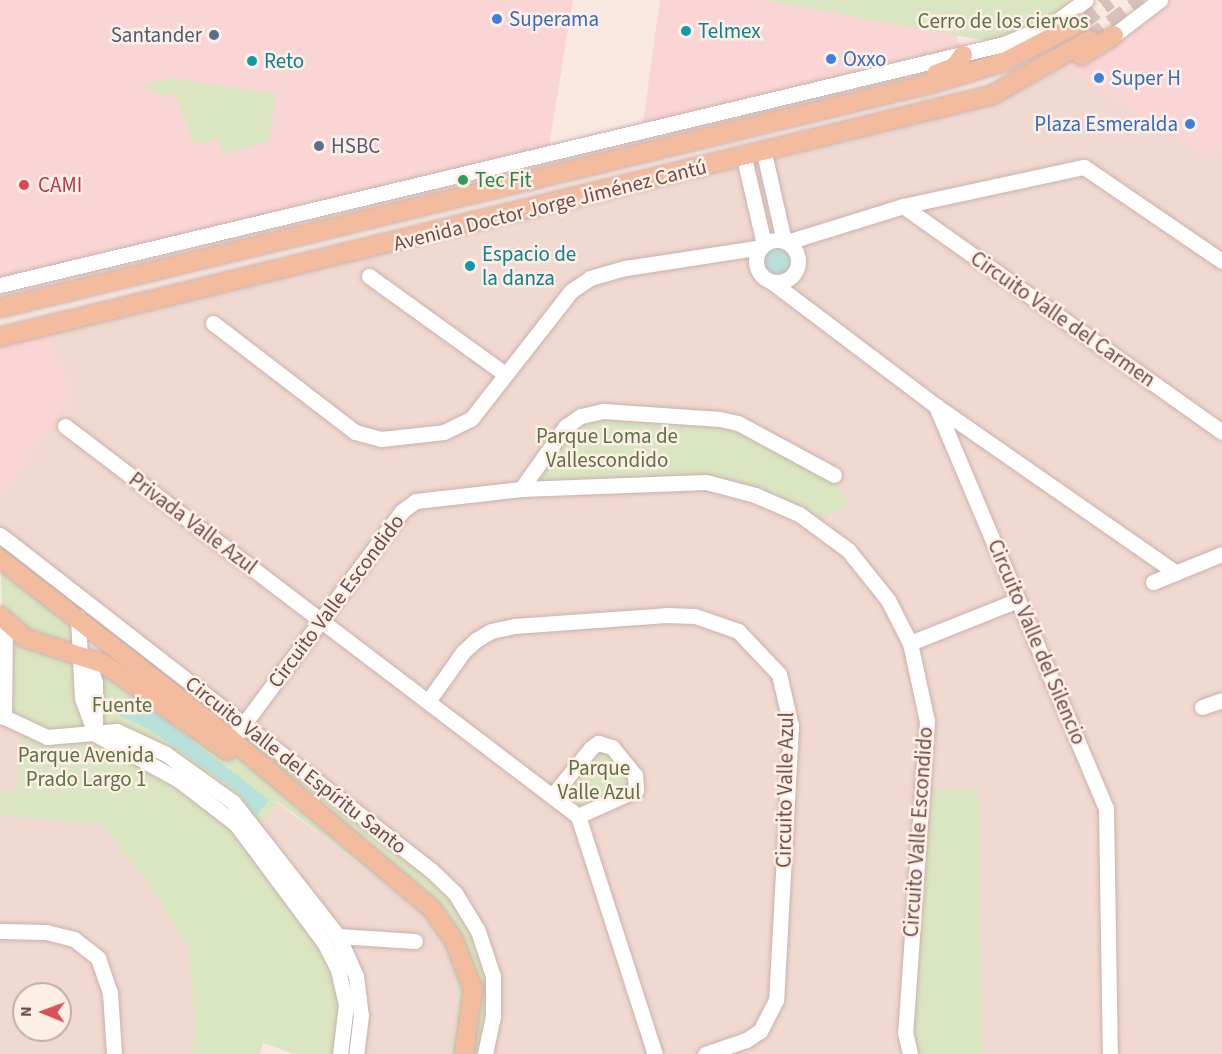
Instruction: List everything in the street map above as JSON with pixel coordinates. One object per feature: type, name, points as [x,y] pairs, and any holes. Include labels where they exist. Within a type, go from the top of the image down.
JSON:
[{"type":"main road","name":"Avenida Doctor Jorge Jiménez Cantú","points":[[0,308],[908,89],[1004,62],[1081,22]]},
{"type":"main road","points":[[992,95],[1034,83],[1114,35]]},
{"type":"main road","name":"Avenida Doctor Jorge Jiménez Cantú","points":[[0,337],[754,156],[992,95],[1089,40]]},
{"type":"main road","points":[[908,89],[954,67],[963,55]]},
{"type":"main road","points":[[0,559],[237,734],[288,790]]},
{"type":"main road","points":[[3,619],[25,638],[79,654],[126,677],[288,790],[432,909],[454,940],[473,990],[464,1054]]},
{"type":"street","points":[[0,285],[963,55],[1004,44],[1054,23],[1086,0]]},
{"type":"street","points":[[1114,35],[1156,1]]},
{"type":"street","points":[[754,156],[774,242]]},
{"type":"street","points":[[754,156],[774,242],[798,257]]},
{"type":"street","points":[[213,323],[355,432],[368,438],[459,428],[471,419],[571,291],[590,278],[626,268],[726,253],[821,233],[903,206],[1084,167],[1222,261]]},
{"type":"street","name":"Circuito Valle del Carmen","points":[[903,206],[1222,432]]},
{"type":"street","points":[[800,304],[793,275],[798,257],[821,233]]},
{"type":"street","points":[[774,242],[756,261],[766,278],[781,282],[793,275]]},
{"type":"street","points":[[726,253],[766,278],[936,406],[1176,573]]},
{"type":"street","points":[[369,276],[505,374]]},
{"type":"street","name":"Circuito Valle del Silencio","points":[[936,406],[1106,808],[1110,1054]]},
{"type":"street","points":[[521,489],[565,427],[581,416],[603,411],[720,419],[738,423],[834,475]]},
{"type":"street","name":"Privada Valle Azul","points":[[65,426],[321,620]]},
{"type":"street","name":"Circuito Valle Escondido","points":[[237,734],[402,511],[416,501],[521,489],[706,482],[755,495],[806,519],[848,550],[888,600],[910,643],[927,721],[905,1032],[910,1054]]},
{"type":"street","name":"Circuito Valle del Espíritu Santo","points":[[0,534],[237,734],[432,871],[455,893],[478,931],[493,976],[493,1016],[485,1054]]},
{"type":"street","points":[[1154,582],[1222,554]]},
{"type":"street","points":[[910,643],[1018,600]]},
{"type":"street","name":"Circuito Valle Azul","points":[[429,700],[463,652],[491,631],[584,621],[666,615],[720,622],[738,631],[779,674],[791,726],[776,1000],[760,1031],[746,1040],[705,1054]]},
{"type":"street","points":[[78,617],[79,654],[91,668],[95,683],[95,734]]},
{"type":"street","points":[[3,619],[2,716],[47,737],[95,734],[179,780],[236,824],[314,917],[338,936],[356,976],[362,1015],[356,1054]]},
{"type":"street","points":[[321,620],[429,700],[578,816],[655,1054]]},
{"type":"street","points":[[1202,707],[1221,704]]},
{"type":"street","points":[[553,795],[591,748],[598,743],[612,747],[635,775],[636,790],[578,816]]},
{"type":"street","points":[[314,917],[338,970],[346,1005],[340,1054]]},
{"type":"street","points":[[0,931],[46,932],[74,939],[98,958],[110,992],[114,1054]]},
{"type":"street","points":[[338,936],[415,941]]},
{"type":"shaded area","points":[[0,0],[573,0],[548,152],[0,285]]},
{"type":"shaded area","points":[[660,0],[760,0],[956,33],[963,55],[642,129]]},
{"type":"shaded area","name":"Plaza Esmeralda","points":[[1160,0],[1222,0],[1222,143],[1211,160],[1065,67]]},
{"type":"shaded area","points":[[1222,0],[1222,1054],[476,1054],[469,938],[0,549],[0,337],[992,95],[1033,83],[1114,35]]},
{"type":"shaded area","points":[[46,326],[73,396],[0,498],[0,337]]},
{"type":"shaded area","points":[[0,646],[120,685],[428,915],[446,944],[458,992],[456,1033],[450,1054],[336,1054],[130,801],[0,791]]},
{"type":"shaded area","points":[[0,815],[102,825],[146,880],[188,947],[196,1031],[192,1054],[0,1054]]},
{"type":"green space","name":"Cerro de los ciervos","points":[[760,0],[1086,0],[1004,44]]},
{"type":"green space","points":[[173,78],[276,94],[269,141],[224,155],[218,139],[194,145],[175,93],[163,97],[141,85]]},
{"type":"green space","name":"Parque Loma de Vallescondido","points":[[581,416],[720,419],[829,470],[849,504],[814,523],[706,482],[521,489]]},
{"type":"green space","points":[[0,535],[455,893],[493,976],[485,1054],[450,1054],[456,1033],[458,992],[446,944],[428,915],[277,801],[258,829],[207,782],[106,730],[220,810],[325,944],[346,1005],[336,1054],[295,1054],[263,1043],[260,1054],[192,1054],[196,1031],[188,947],[146,880],[102,825],[0,815],[0,791],[16,792],[22,728],[5,718]],"holes":[[[78,618],[284,788],[126,677],[79,654]]]},
{"type":"green space","name":"Parque Valle Azul","points":[[596,737],[645,793],[578,815],[555,794]]},
{"type":"green space","points":[[922,788],[978,789],[982,1054],[910,1054]]},
{"type":"water","points":[[777,240],[792,246],[798,261],[792,276],[777,282],[762,276],[756,261],[762,246]]},
{"type":"water","points":[[127,697],[135,697],[269,800],[256,816],[238,792],[147,728],[118,715]]},
{"type":"tunnel","points":[[1081,22],[1109,0]]},
{"type":"tunnel","points":[[1089,40],[1143,0]]},
{"type":"place","name":"Superama","points":[[497,19]]},
{"type":"place","name":"Telmex","points":[[686,31]]},
{"type":"place","name":"Santander","points":[[214,35]]},
{"type":"place","name":"Oxxo","points":[[831,59]]},
{"type":"place","name":"Reto","points":[[252,61]]},
{"type":"place","name":"Super H","points":[[1099,78]]},
{"type":"place","name":"Plaza Esmeralda","points":[[1190,124]]},
{"type":"place","name":"HSBC","points":[[319,146]]},
{"type":"place","name":"Tec Fit","points":[[463,180]]},
{"type":"place","name":"CAMI","points":[[24,185]]},
{"type":"place","name":"Espacio de la danza","points":[[470,266]]},
{"type":"park label","name":"Fuente","points":[[122,705]]},
{"type":"park label","name":"Parque Avenida Prado Largo 1","points":[[86,767]]}]
